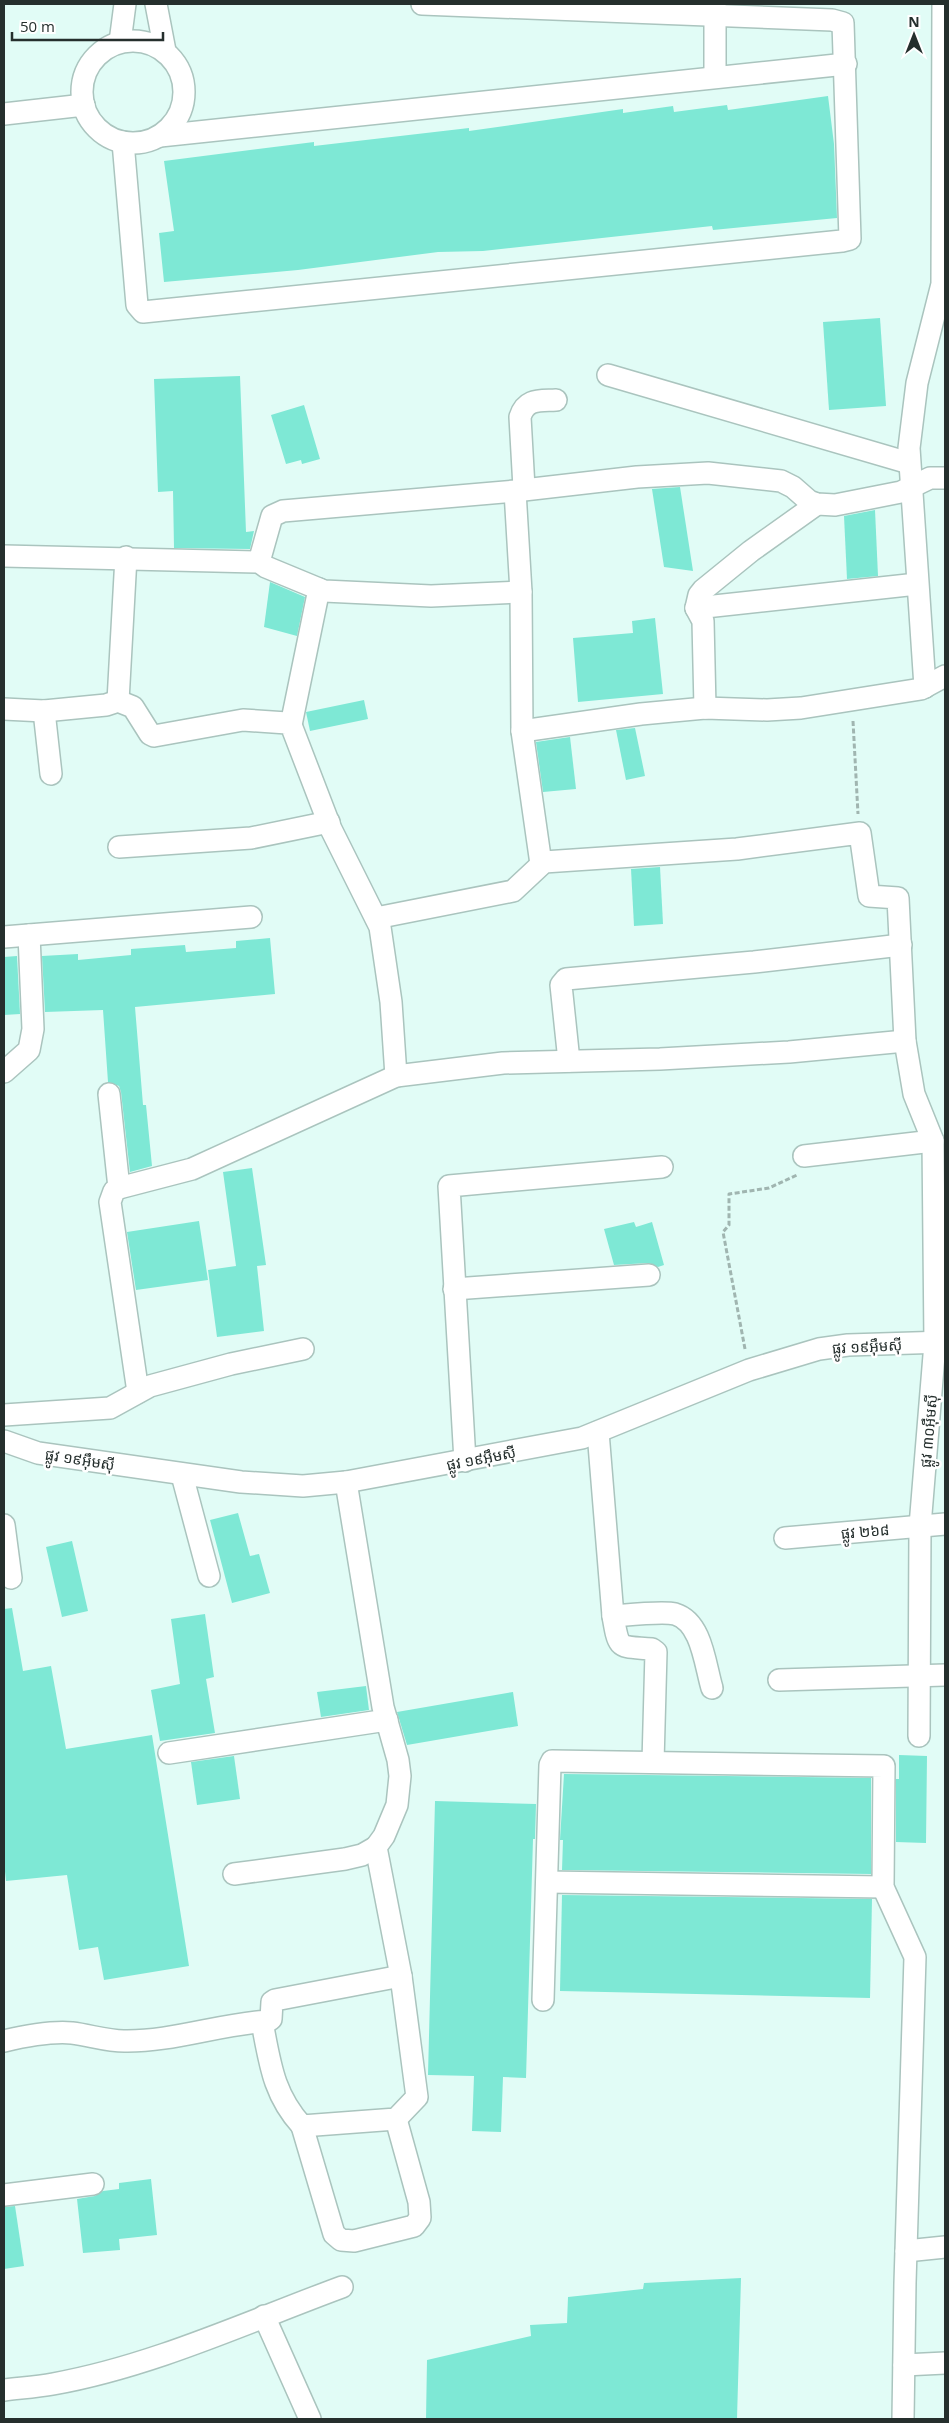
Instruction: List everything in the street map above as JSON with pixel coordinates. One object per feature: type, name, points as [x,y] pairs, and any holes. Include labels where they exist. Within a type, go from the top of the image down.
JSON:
[{"type":"street","points":[[120,42],[124,4]]},
{"type":"street","points":[[156,4],[165,51],[180,71],[183,78],[185,95],[181,111],[173,125],[160,136]]},
{"type":"street","points":[[123,142],[136,305],[144,312],[850,239],[846,64],[843,23],[832,20],[715,10],[422,4]]},
{"type":"street","points":[[925,687],[908,448],[918,383],[942,284],[943,4]]},
{"type":"street","points":[[714,78],[715,10]]},
{"type":"street","points":[[165,51],[151,44],[136,40],[120,42],[105,49],[94,59],[85,73],[82,89],[84,105],[89,118],[98,129],[110,137],[123,142],[136,143],[160,136],[846,64]]},
{"type":"street","points":[[4,114],[84,105]]},
{"type":"street","points":[[608,375],[909,463]]},
{"type":"street","points":[[541,864],[522,731],[520,416],[522,408],[530,401],[556,400]]},
{"type":"street","points":[[259,562],[272,516],[284,511],[519,490],[637,477],[708,473],[781,481],[817,504],[835,505],[892,495],[910,489],[924,480],[945,478]]},
{"type":"street","points":[[705,708],[703,621],[696,608],[703,590],[751,551],[817,504]]},
{"type":"street","points":[[4,556],[126,557],[259,562],[266,567],[319,590],[431,596],[521,592]]},
{"type":"street","points":[[118,700],[126,557]]},
{"type":"street","points":[[696,608],[917,584]]},
{"type":"street","points":[[319,590],[291,725],[329,822],[376,918],[391,1002],[396,1076]]},
{"type":"street","points":[[522,731],[641,714],[705,708],[767,710],[851,700],[925,687],[945,676]]},
{"type":"street","points":[[4,709],[44,711],[106,705],[118,700],[132,707],[151,736],[243,720],[287,723],[291,725]]},
{"type":"street","points":[[44,711],[51,774]]},
{"type":"street","points":[[119,847],[251,838],[329,822]]},
{"type":"street","points":[[376,918],[513,891],[544,862],[737,849],[860,833]]},
{"type":"street","name":"ផ្លូវ ៣០អ៊ឹមស៊ី","points":[[860,833],[869,896],[898,898],[905,1041],[914,1094],[933,1141],[940,1342],[920,1526],[920,1736]]},
{"type":"street","points":[[4,937],[251,917]]},
{"type":"street","points":[[4,1072],[29,1050],[33,1028],[29,935]]},
{"type":"street","points":[[569,1061],[561,985],[566,978],[754,962],[901,945]]},
{"type":"street","points":[[138,1392],[110,1202],[114,1191],[119,1188],[192,1168],[396,1076],[503,1063],[789,1052],[905,1041]]},
{"type":"street","points":[[109,1094],[119,1188]]},
{"type":"street","points":[[804,1156],[933,1141]]},
{"type":"street","points":[[465,1461],[449,1186],[662,1167]]},
{"type":"street","points":[[454,1289],[649,1275]]},
{"type":"street","name":"ផ្លូវ ១៩អ៊ឹមស៊ី","points":[[4,1441],[38,1452],[182,1475],[272,1486],[303,1486],[346,1482],[582,1438],[749,1370],[836,1346],[940,1342]]},
{"type":"street","points":[[4,1415],[110,1408],[138,1392],[231,1364],[303,1350]]},
{"type":"street","points":[[598,1432],[613,1616],[620,1645],[652,1649],[656,1652],[653,1762]]},
{"type":"street","points":[[182,1475],[209,1576]]},
{"type":"street","points":[[234,1874],[362,1855],[376,1847],[392,1820],[400,1792],[398,1760],[387,1720],[346,1482]]},
{"type":"street","name":"ផ្លូវ ២៦៨","points":[[785,1538],[945,1524]]},
{"type":"street","points":[[4,1525],[11,1578]]},
{"type":"street","points":[[613,1616],[674,1614],[687,1620],[695,1632],[712,1688]]},
{"type":"street","points":[[779,1680],[945,1675]]},
{"type":"street","points":[[169,1753],[387,1720]]},
{"type":"street","points":[[543,2000],[550,1765],[552,1761],[884,1766],[883,1887],[915,1957],[903,2419]]},
{"type":"street","points":[[302,2126],[396,2119],[418,2094],[401,1976],[376,1847]]},
{"type":"street","points":[[547,1882],[883,1887]]},
{"type":"street","points":[[4,2041],[25,2036],[70,2033],[123,2041],[158,2038],[242,2022],[262,2022],[271,2019],[272,2002],[274,2000],[401,1976]]},
{"type":"street","points":[[262,2022],[274,2082],[288,2110],[302,2126],[334,2234],[341,2240],[354,2242],[414,2226],[420,2218],[419,2202],[396,2119]]},
{"type":"street","points":[[4,2195],[93,2184]]},
{"type":"street","points":[[906,2251],[945,2247]]},
{"type":"street","points":[[4,2390],[53,2384],[111,2370],[186,2347],[342,2287]]},
{"type":"street","points":[[264,2316],[310,2419]]},
{"type":"street","points":[[904,2365],[945,2363]]},
{"type":"path","points":[[851,700],[860,833]]},
{"type":"path","points":[[749,1370],[724,1232],[729,1225],[729,1194],[769,1188],[803,1172],[804,1156]]},
{"type":"building","points":[[828,96],[834,144],[837,218],[713,230],[712,226],[483,251],[438,252],[298,270],[164,282],[159,233],[174,231],[164,161],[314,142],[314,146],[469,128],[469,131],[623,109],[623,113],[673,106],[674,112],[727,105],[728,110]]},
{"type":"building","points":[[880,318],[886,406],[829,410],[823,322]]},
{"type":"building","points":[[240,376],[246,532],[254,531],[250,549],[174,548],[173,491],[158,492],[154,379]]},
{"type":"building","points":[[304,405],[320,459],[302,464],[301,460],[286,464],[271,415]]},
{"type":"building","points":[[680,487],[693,571],[664,567],[652,489]]},
{"type":"building","points":[[875,510],[878,576],[847,579],[844,516]]},
{"type":"building","points":[[270,582],[305,597],[297,636],[264,627]]},
{"type":"building","points":[[655,618],[663,694],[578,702],[573,638],[633,633],[632,621]]},
{"type":"building","points":[[364,700],[368,719],[310,731],[306,712]]},
{"type":"building","points":[[635,728],[645,776],[626,780],[616,730]]},
{"type":"building","points":[[570,737],[576,789],[543,792],[536,742]]},
{"type":"building","points":[[660,867],[663,924],[634,926],[631,869]]},
{"type":"building","points":[[270,938],[275,994],[135,1007],[143,1105],[146,1105],[152,1166],[130,1172],[121,1092],[119,1086],[108,1082],[103,1010],[45,1012],[42,956],[78,954],[78,960],[131,955],[131,949],[185,945],[186,952],[236,948],[236,941]]},
{"type":"building","points":[[17,956],[20,1014],[4,1015],[4,957]]},
{"type":"building","points":[[252,1168],[266,1265],[257,1266],[264,1331],[217,1337],[208,1270],[236,1266],[223,1172]]},
{"type":"building","points":[[199,1221],[208,1280],[136,1290],[127,1232]]},
{"type":"building","points":[[634,1222],[636,1227],[652,1222],[664,1265],[658,1267],[648,1263],[614,1265],[604,1229]]},
{"type":"building","points":[[238,1513],[250,1556],[259,1554],[270,1593],[232,1603],[210,1520]]},
{"type":"building","points":[[72,1541],[88,1611],[62,1617],[46,1547]]},
{"type":"building","points":[[12,1608],[23,1671],[51,1666],[66,1749],[152,1735],[189,1966],[104,1980],[98,1947],[79,1950],[67,1875],[6,1881],[4,1862],[4,1609]]},
{"type":"building","points":[[205,1614],[214,1677],[206,1679],[215,1733],[160,1741],[151,1690],[180,1684],[171,1619]]},
{"type":"building","points":[[366,1686],[369,1710],[321,1717],[317,1692]]},
{"type":"building","points":[[513,1692],[518,1726],[407,1745],[397,1712]]},
{"type":"building","points":[[899,1755],[927,1756],[926,1843],[896,1842],[896,1779],[899,1779]]},
{"type":"building","points":[[234,1756],[240,1799],[197,1805],[191,1762]]},
{"type":"building","points":[[564,1774],[871,1778],[871,1874],[562,1870],[563,1840],[560,1840]]},
{"type":"building","points":[[435,1801],[536,1804],[535,1839],[533,1839],[526,2078],[503,2077],[501,2132],[472,2131],[474,2076],[428,2075]]},
{"type":"building","points":[[562,1895],[872,1899],[870,1998],[560,1991]]},
{"type":"building","points":[[151,2179],[157,2235],[119,2239],[120,2250],[83,2253],[77,2199],[95,2196],[103,2191],[119,2189],[119,2183]]},
{"type":"building","points":[[15,2206],[24,2266],[4,2269],[4,2207]]},
{"type":"building","points":[[741,2278],[737,2419],[426,2419],[427,2360],[531,2336],[530,2325],[567,2323],[568,2297],[643,2289],[644,2283]]}]
